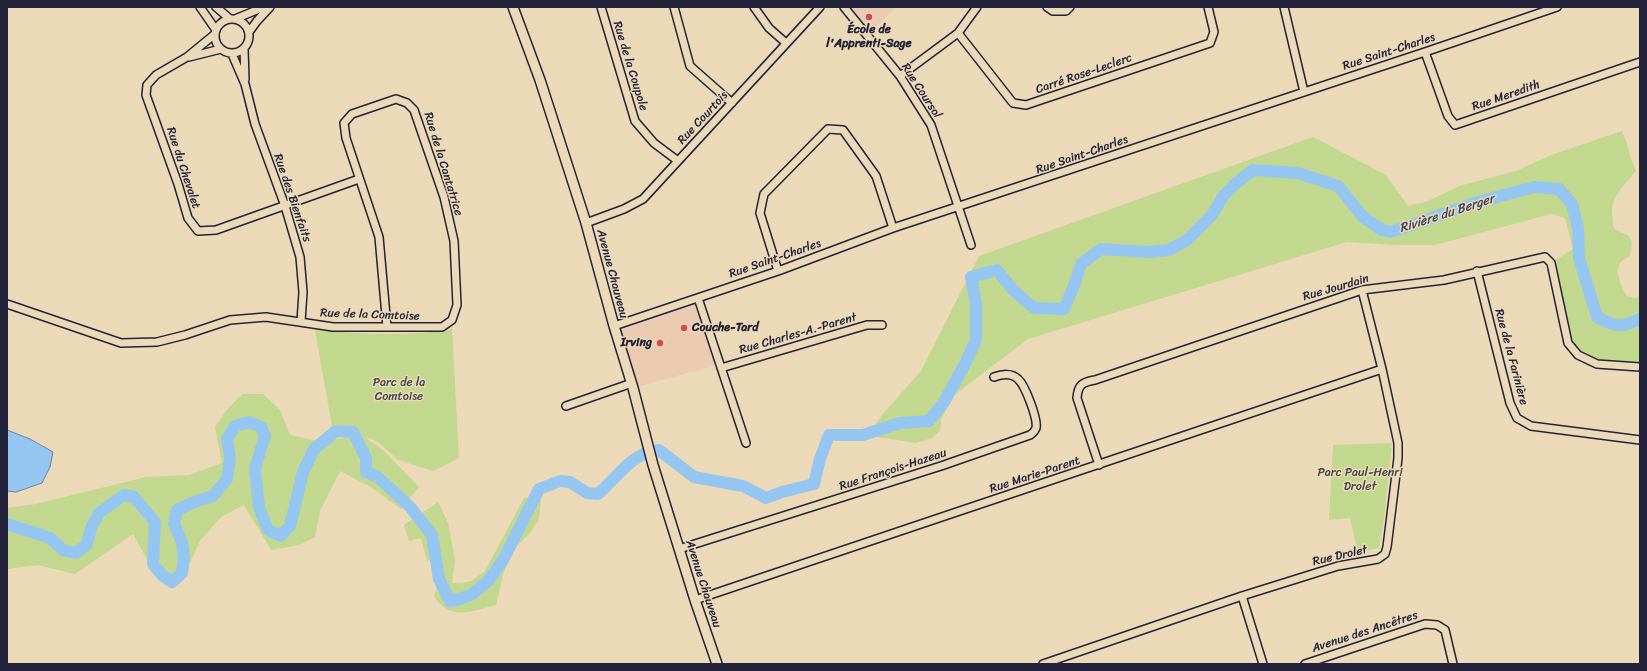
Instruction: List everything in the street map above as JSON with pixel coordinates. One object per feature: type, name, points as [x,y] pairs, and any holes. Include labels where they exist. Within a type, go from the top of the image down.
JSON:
[{"type":"main road","name":"Avenue Chauveau","points":[[513,7],[540,80],[586,223],[614,326],[632,383],[653,465],[695,600],[717,664]]},
{"type":"street","points":[[200,7],[216,32],[217,45],[221,50],[232,54],[244,49],[249,42],[249,32],[244,24],[233,19],[216,7]]},
{"type":"street","points":[[216,32],[222,22],[264,7]]},
{"type":"street","points":[[249,32],[256,21],[270,7]]},
{"type":"street","name":"Rue de la Coupole","points":[[601,7],[635,121],[654,143],[678,161]]},
{"type":"street","points":[[674,7],[690,66],[732,103]]},
{"type":"street","points":[[754,7],[769,28],[786,43]]},
{"type":"street","name":"Rue Courtois","points":[[586,223],[624,209],[644,199],[820,7]]},
{"type":"street","name":"Rue Coursol","points":[[844,7],[900,76],[931,126],[971,245]]},
{"type":"street","points":[[900,76],[958,33],[977,7]]},
{"type":"street","points":[[1047,7],[1053,11],[1066,11],[1070,7]]},
{"type":"street","name":"Carré Rose-Leclerc","points":[[958,33],[1013,103],[1026,105],[1210,43],[1214,32],[1208,7]]},
{"type":"street","points":[[1284,7],[1304,92]]},
{"type":"street","name":"Rue Saint-Charles","points":[[614,326],[778,271],[893,228],[958,208],[1425,52],[1549,8],[1557,7]]},
{"type":"street","name":"Rue du Chevalet","points":[[216,32],[187,57],[154,77],[147,84],[146,95],[178,184],[188,218],[198,231],[216,230],[359,179]]},
{"type":"street","name":"Rue des Bienfaits","points":[[244,49],[245,84]]},
{"type":"street","name":"Rue du Chevalet","points":[[187,57],[221,50]]},
{"type":"street","name":"Rue Meredith","points":[[1425,52],[1448,116],[1456,125],[1640,62]]},
{"type":"street","name":"Rue des Bienfaits","points":[[232,54],[245,84],[255,124],[285,206],[300,257],[303,292],[301,322]]},
{"type":"street","name":"Rue de la Cantatrice","points":[[387,327],[378,236],[346,138],[344,123],[352,114],[396,99],[407,103],[414,110],[444,197],[454,241],[457,306],[452,320]]},
{"type":"street","points":[[778,271],[760,213],[764,194],[828,130],[843,130],[876,176],[893,228]]},
{"type":"street","name":"Rue Jourdain","points":[[1098,465],[1077,398],[1080,385],[1086,381],[1095,380],[1362,290],[1444,280],[1477,271],[1545,257],[1551,263],[1568,343],[1578,354],[1597,364],[1640,367]]},
{"type":"street","name":"Rue de la Farinière","points":[[1477,271],[1510,403],[1517,418],[1532,426],[1640,440]]},
{"type":"street","name":"Rue Drolet","points":[[1043,664],[1242,596],[1338,566],[1378,559],[1385,554],[1398,458],[1398,442],[1382,369],[1362,290]]},
{"type":"street","points":[[698,298],[746,444]]},
{"type":"street","name":"Rue de la Comtoise","points":[[7,304],[120,343],[157,342],[230,320],[266,317],[333,327],[442,327],[452,320]]},
{"type":"street","name":"Rue Charles-A.-Parent","points":[[722,368],[867,325],[882,325]]},
{"type":"street","name":"Rue Marie-Parent","points":[[695,600],[1382,369]]},
{"type":"street","name":"Rue François-Hazeau","points":[[679,549],[941,466],[1030,435],[1036,427],[1036,420],[1024,386],[1018,378],[1012,375],[1005,374],[994,376]]},
{"type":"street","points":[[566,406],[632,383]]},
{"type":"street","points":[[1242,596],[1263,664]]},
{"type":"street","name":"Avenue des Ancêtres","points":[[1305,664],[1425,624],[1437,625],[1445,630],[1453,664]]},
{"type":"shaded area","name":"École de l'Apprenti-Sage","points":[[844,7],[896,7],[868,36]]},
{"type":"shaded area","points":[[698,298],[720,364],[633,388],[614,326]]},
{"type":"green space","points":[[1622,131],[1636,171],[1619,191],[1613,203],[1612,219],[1614,229],[1629,236],[1632,243],[1630,256],[1623,260],[1618,267],[1618,276],[1627,296],[1635,298],[1640,297],[1640,367],[1597,364],[1578,355],[1568,343],[1551,263],[1573,249],[1565,218],[1551,214],[1435,245],[1395,245],[1347,242],[1028,339],[953,396],[941,420],[940,431],[932,438],[916,443],[864,435],[873,428],[883,414],[921,371],[979,256],[1313,137],[1386,175],[1408,206],[1428,201],[1459,186],[1516,171],[1551,155]]},
{"type":"green space","name":"Parc de la Comtoise","points":[[452,329],[459,458],[433,471],[398,460],[378,442],[366,437],[382,449],[419,487],[401,509],[371,487],[340,471],[320,511],[315,537],[299,545],[271,550],[244,505],[221,517],[200,541],[183,577],[158,579],[133,534],[75,574],[38,565],[7,569],[7,508],[36,504],[146,477],[189,475],[222,463],[215,427],[226,411],[242,394],[263,394],[280,410],[290,435],[322,442],[361,434],[351,428],[332,426],[315,330],[367,334],[401,334],[435,332]]},
{"type":"green space","name":"Parc Paul-Henri Drolet","points":[[1392,443],[1384,518],[1379,548],[1358,552],[1350,518],[1329,520],[1333,445]]},
{"type":"green space","points":[[524,498],[541,499],[539,519],[531,532],[511,552],[503,575],[496,605],[470,612],[454,612],[447,609],[434,596],[437,587],[431,559],[427,561],[421,538],[409,541],[404,525],[438,502],[448,523],[455,560],[452,583],[471,581],[485,571]]},
{"type":"water","points":[[7,430],[30,439],[53,452],[50,467],[42,483],[16,492],[7,491]]},
{"type":"waterway","name":"Rivière du Berger","points":[[7,524],[50,538],[63,550],[76,553],[87,544],[91,528],[99,513],[124,495],[134,497],[155,522],[153,564],[162,575],[172,582],[182,573],[184,558],[182,542],[174,524],[177,510],[194,502],[213,496],[227,479],[230,458],[227,439],[235,426],[249,422],[261,427],[265,436],[255,468],[259,508],[268,530],[280,536],[290,526],[303,472],[314,449],[336,431],[353,432],[366,458],[366,472],[378,477],[411,508],[432,535],[439,579],[450,601],[460,599],[472,594],[488,581],[503,560],[539,489],[560,481],[570,482],[587,493],[598,494],[633,461],[649,452],[659,450],[694,477],[743,486],[766,498],[782,492],[814,484],[820,459],[829,435],[863,435],[900,423],[929,421],[944,402],[965,364],[976,340],[976,304],[971,277],[997,270],[1013,290],[1034,308],[1064,309],[1081,264],[1101,249],[1148,252],[1169,250],[1187,240],[1212,215],[1224,195],[1253,170],[1298,173],[1338,186],[1363,217],[1382,230],[1391,232],[1475,203],[1534,187],[1559,189],[1572,204],[1578,228],[1579,258],[1597,317],[1609,323],[1618,325],[1628,324],[1640,319]]},
{"type":"place","name":"École de l'Apprenti-Sage","points":[[869,17]]},
{"type":"place","name":"Couche-Tard","points":[[684,328]]},
{"type":"place","name":"Irving","points":[[660,343]]}]
